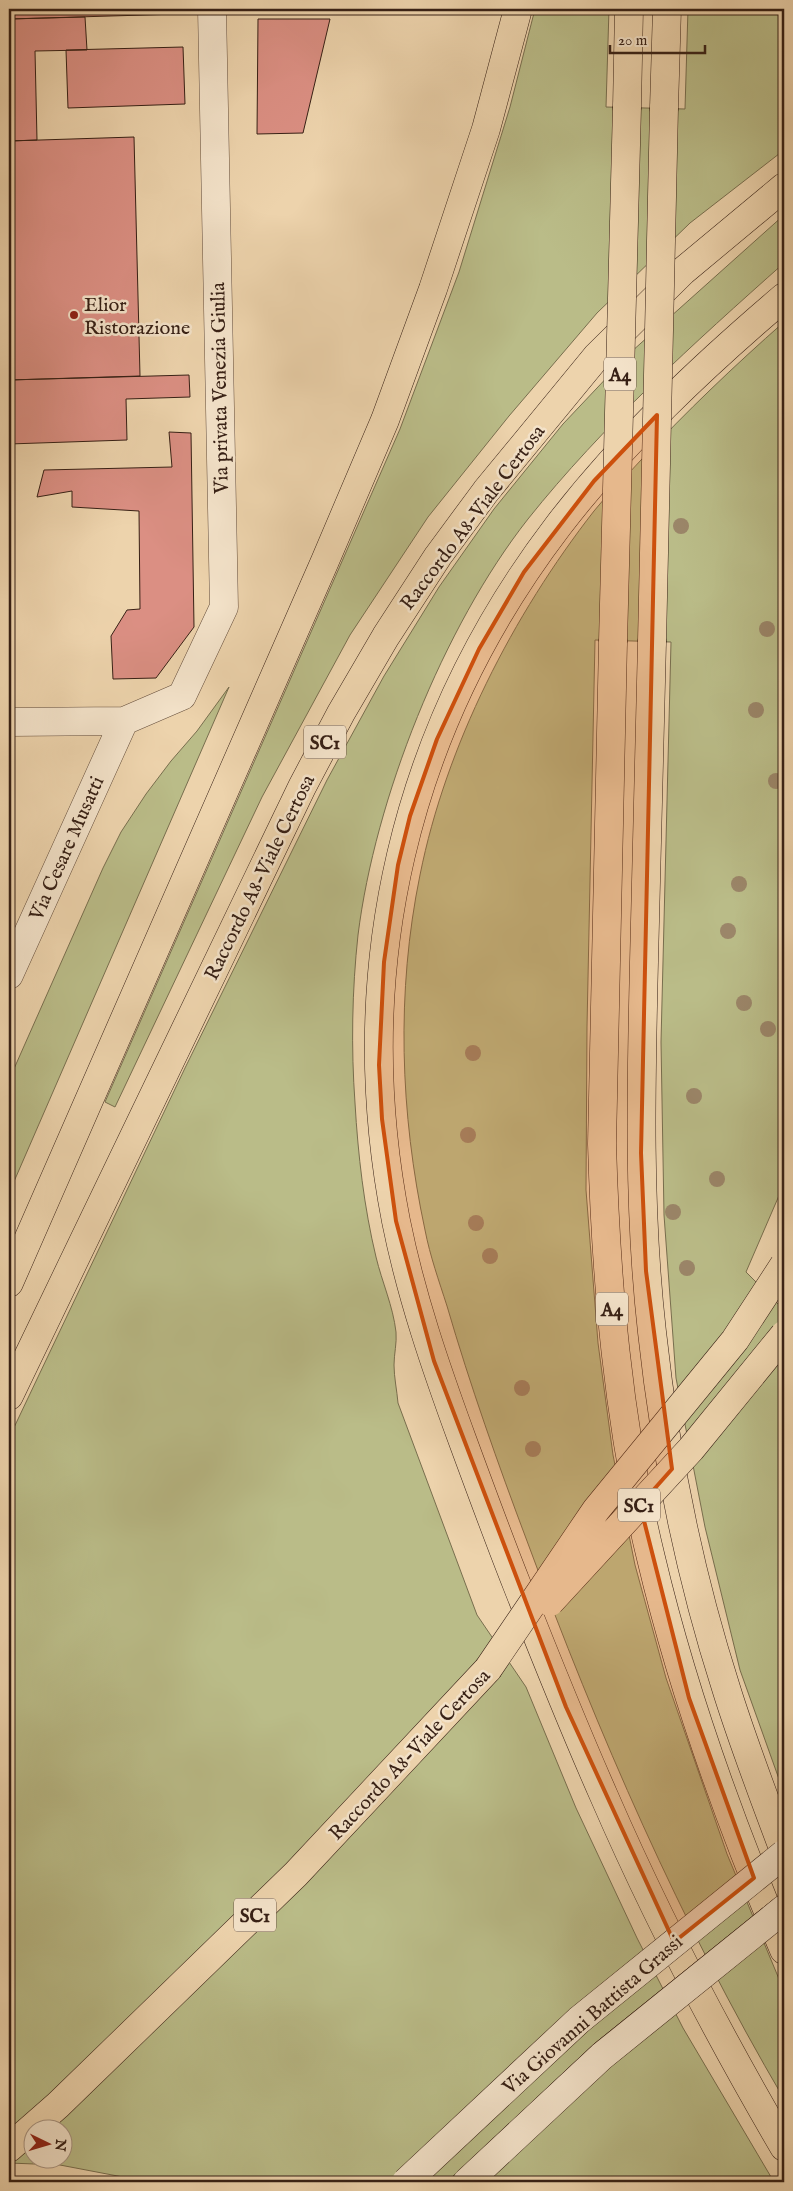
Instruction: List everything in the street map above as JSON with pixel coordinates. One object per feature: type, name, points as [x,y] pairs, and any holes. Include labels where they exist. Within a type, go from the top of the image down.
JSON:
[{"type":"highway","points":[[9,1283],[385,420],[433,289],[486,129],[518,9]]},
{"type":"highway","name":"A4","points":[[630,9],[602,1144],[604,1219],[620,1387],[633,1471],[650,1557],[681,1671],[714,1772],[739,1840],[784,1950]]},
{"type":"highway","name":"A4","points":[[667,9],[641,1086],[642,1214],[652,1331],[660,1396],[686,1542],[704,1614],[726,1688],[784,1852]]},
{"type":"highway","name":"Raccordo A8-Viale Certosa","points":[[9,1396],[302,787],[341,713],[386,636],[438,556],[486,491],[597,356],[683,271],[784,187]]},
{"type":"highway","points":[[784,297],[677,394],[594,481],[524,572],[479,650],[437,739],[421,778],[402,848],[390,909],[384,962],[380,1013],[379,1065],[382,1119],[388,1171],[408,1270],[434,1361],[500,1543],[606,1802],[657,1909],[731,2053],[784,2147]]},
{"type":"highway","points":[[488,1669],[596,1510],[735,1340],[784,1265]]},
{"type":"highway","name":"Raccordo A8-Viale Certosa","points":[[9,2148],[58,2105],[296,1874],[691,1449],[784,1335]]},
{"type":"street","name":"Via privata Venezia Giulia","points":[[124,721],[182,696],[224,607],[212,9]]},
{"type":"street","points":[[9,722],[124,721]]},
{"type":"street","name":"Via Cesare Musatti","points":[[9,975],[124,721]]},
{"type":"street","name":"Via Giovanni Battista Grassi","points":[[406,2182],[578,2020],[784,1852]]},
{"type":"street","name":"Via Giovanni Battista Grassi","points":[[467,2182],[602,2056],[784,1908]]},
{"type":"highlighted area","points":[[657,415],[641,1153],[646,1271],[672,1469],[640,1505],[689,1698],[754,1878],[674,1942],[566,1707],[434,1361],[396,1221],[382,1119],[379,1065],[384,962],[398,865],[410,816],[437,739],[479,649],[524,572],[594,481]]},
{"type":"green space","points":[[535,9],[609,9],[606,107],[685,109],[688,9],[784,9],[784,150],[690,223],[597,313],[509,416],[428,517],[350,635],[262,797],[115,1107],[105,1102],[400,429],[459,272],[510,107]]},
{"type":"green space","points":[[784,215],[784,263],[650,386],[587,451],[528,519],[497,562],[468,610],[441,662],[418,716],[397,772],[380,828],[367,883],[358,935],[353,998],[353,1061],[356,1122],[362,1181],[376,1257],[396,1332],[394,1374],[398,1403],[477,1615],[526,1687],[576,1808],[637,1938],[683,2028],[774,2182],[149,2182],[72,2167],[72,2118],[22,2118],[22,2164],[9,2163],[9,1438],[185,1068],[327,780],[384,676],[439,587],[494,509],[563,424],[631,352]]},
{"type":"green space","points":[[784,322],[784,1184],[746,1272],[784,1310],[784,1793],[740,1670],[705,1527],[676,1378],[664,1215],[661,1042],[671,642],[595,640],[587,1027],[586,1190],[598,1343],[613,1455],[635,1565],[666,1678],[727,1854],[784,1991],[784,2099],[710,1964],[643,1826],[582,1684],[554,1613],[485,1424],[427,1240],[410,1142],[406,1097],[404,1008],[412,919],[432,826],[465,730],[486,683],[510,638],[536,593],[599,504],[693,406]]},
{"type":"green space","points":[[229,687],[9,1193],[9,1080],[103,868],[121,832],[146,794],[197,731]]},
{"type":"building","points":[[9,9],[178,9],[178,14],[9,19]]},
{"type":"building","points":[[85,17],[87,50],[35,51],[37,140],[9,141],[9,19]]},
{"type":"building","points":[[258,19],[330,19],[303,133],[257,134]]},
{"type":"building","points":[[183,47],[185,104],[68,108],[66,50]]},
{"type":"building","name":"Elior Ristorazione","points":[[134,137],[140,376],[9,380],[9,141]]},
{"type":"building","points":[[189,375],[190,397],[126,399],[127,440],[9,444],[9,380]]},
{"type":"building","points":[[169,432],[191,433],[194,627],[156,678],[113,679],[111,636],[127,610],[140,609],[139,511],[72,507],[72,491],[37,497],[44,470],[172,467]]},
{"type":"tram line","points":[[425,2182],[586,2031],[784,1871]]},
{"type":"tram line","points":[[447,2182],[594,2044],[784,1891]]},
{"type":"place","name":"Elior Ristorazione","points":[[74,315]]}]
